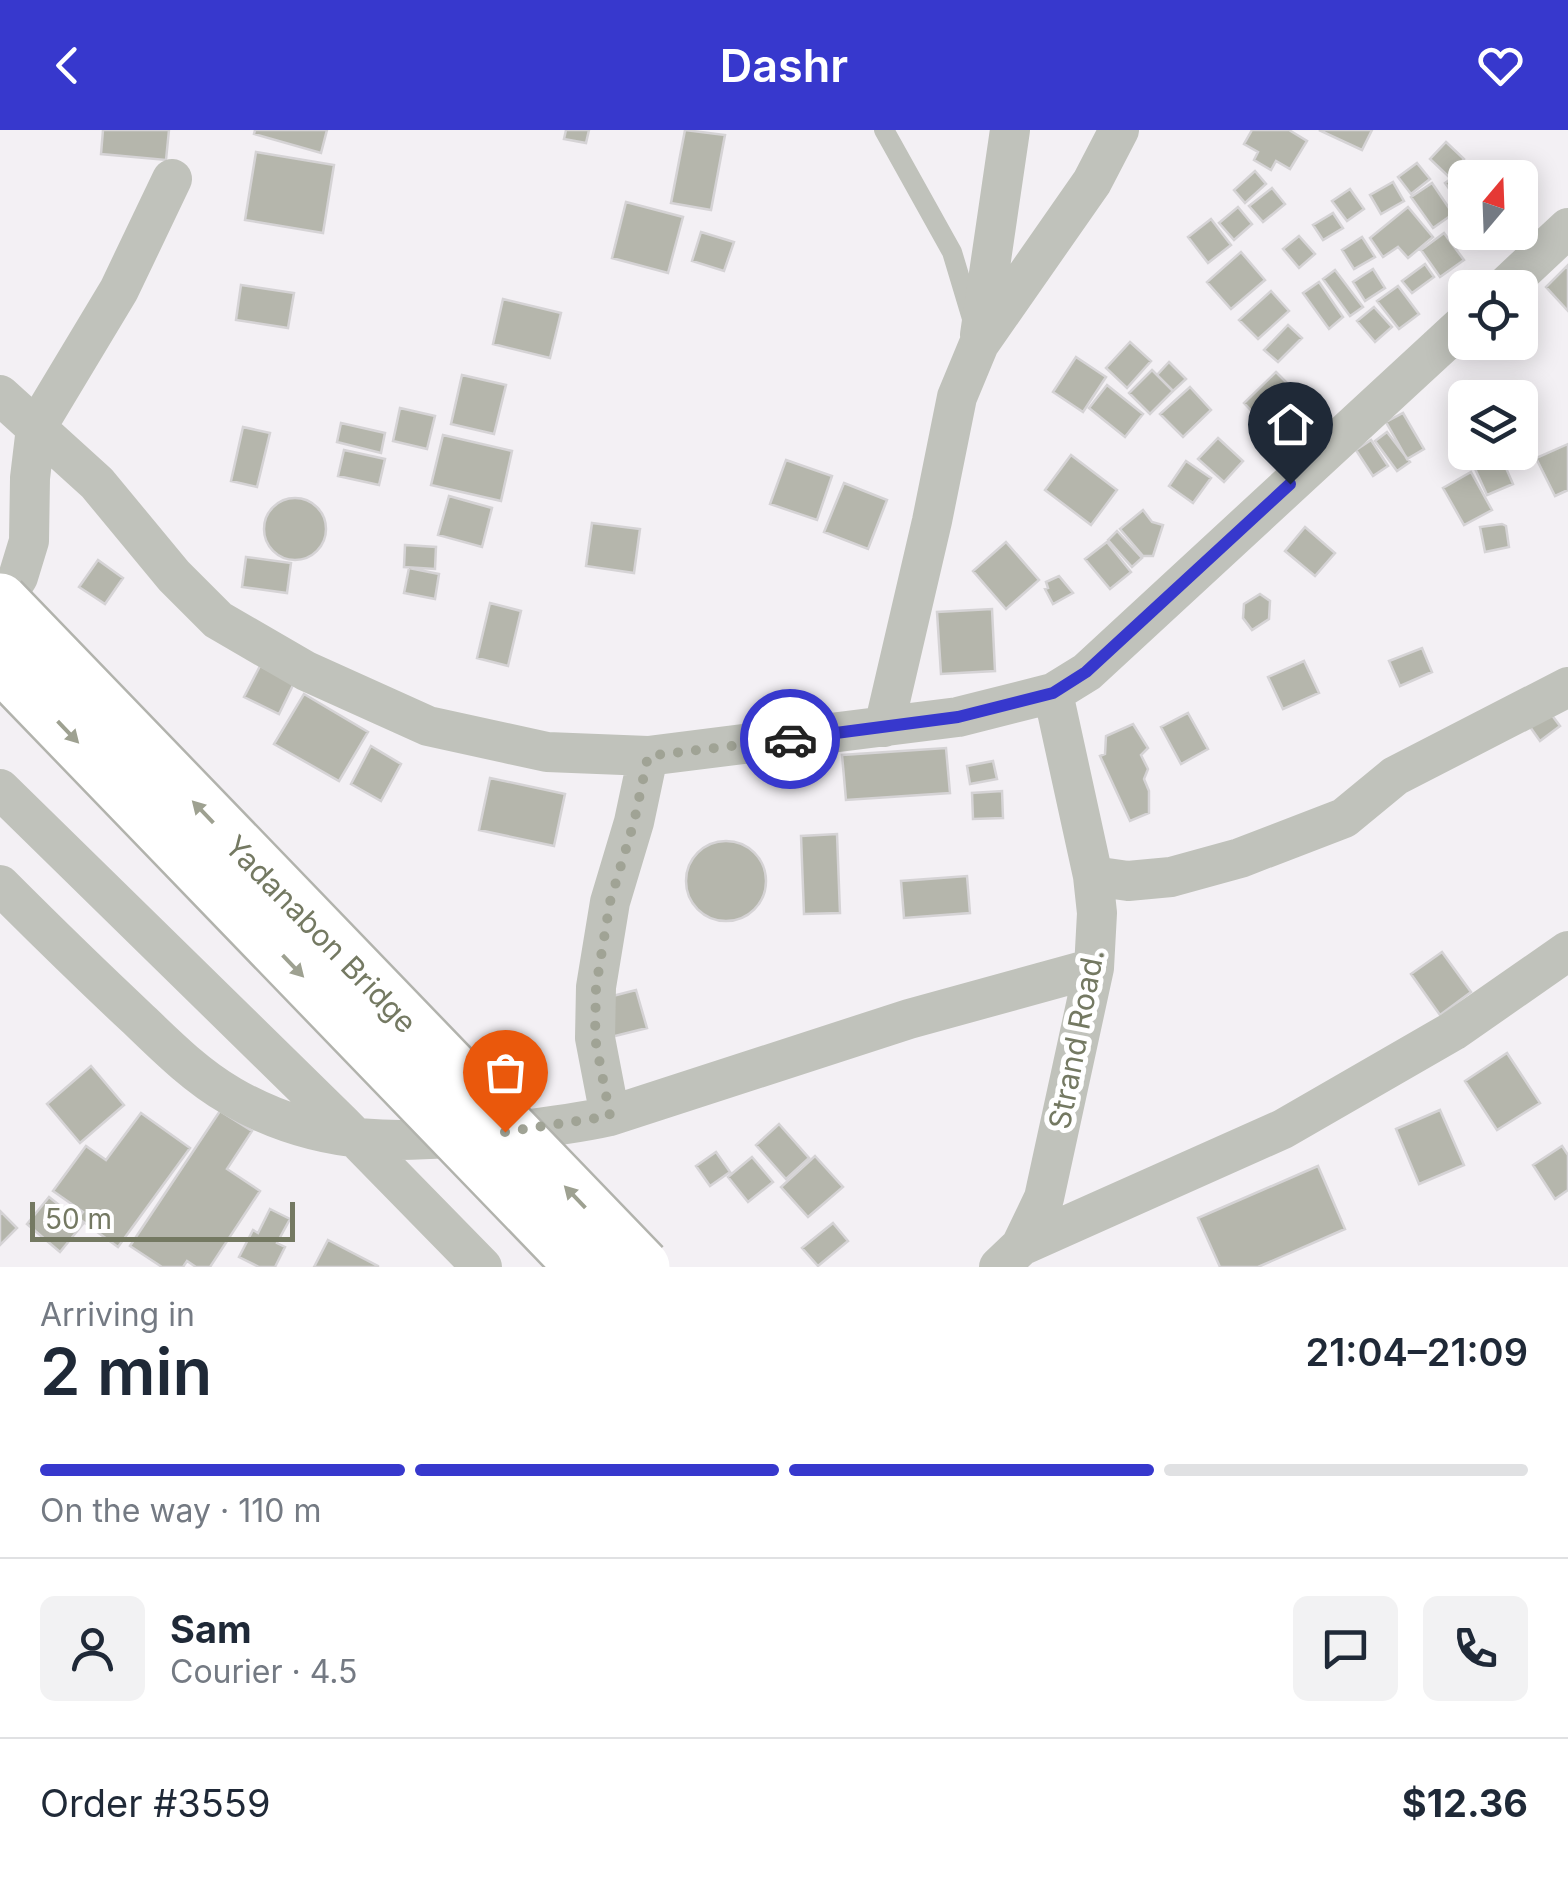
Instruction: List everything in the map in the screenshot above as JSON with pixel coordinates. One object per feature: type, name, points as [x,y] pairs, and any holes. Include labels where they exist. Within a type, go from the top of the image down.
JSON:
[{"type":"highway","name":"Yadanabon Bridge","points":[[0,603],[642,1267]]},
{"type":"highway","name":"Yadanabon Bridge","points":[[0,662],[584,1267]]},
{"type":"street","points":[[979,344],[1010,130]]},
{"type":"street","points":[[884,726],[957,397],[979,344],[1092,182],[1119,130]]},
{"type":"street","points":[[0,603],[18,577],[28,541],[36,428],[119,290],[172,179]]},
{"type":"street","points":[[1525,270],[1565,236]]},
{"type":"street","points":[[0,395],[97,482],[174,576],[218,620],[306,670],[428,726],[547,752],[648,756],[958,717],[1053,693],[1086,672],[1448,339]]},
{"type":"street","points":[[1093,876],[1128,880],[1171,877],[1240,858],[1344,818],[1395,776],[1568,686]]},
{"type":"street","name":"Strand Road.","points":[[1010,1256],[1044,1198],[1094,968],[1097,914],[1093,876],[1053,693]]},
{"type":"street","points":[[610,1116],[595,1038],[596,987],[610,902],[634,822],[648,756]]},
{"type":"street","points":[[0,790],[354,1136],[482,1267]]},
{"type":"street","points":[[0,886],[177,1056],[229,1095],[276,1118],[322,1134],[393,1142],[432,1142],[610,1116],[909,1019],[1094,968]]},
{"type":"street","points":[[1010,1256],[1283,1128],[1453,1031],[1568,951]]},
{"type":"lane","points":[[884,130],[952,252],[979,344]]},
{"type":"building","points":[[103,130],[169,130],[166,160],[101,154]]},
{"type":"building","points":[[255,130],[327,130],[321,153],[254,134]]},
{"type":"building","points":[[566,130],[589,130],[586,143],[564,139]]},
{"type":"building","points":[[685,130],[725,135],[711,210],[671,203]]},
{"type":"building","points":[[1252,130],[1289,130],[1307,141],[1290,169],[1276,161],[1271,170],[1254,160],[1258,152],[1244,144]]},
{"type":"building","points":[[1319,130],[1372,130],[1362,150]]},
{"type":"building","points":[[1446,142],[1464,159],[1448,160],[1448,176],[1430,159]]},
{"type":"building","points":[[256,152],[334,165],[323,233],[245,220]]},
{"type":"building","points":[[1417,163],[1430,179],[1411,194],[1398,177]]},
{"type":"building","points":[[1255,171],[1266,184],[1245,203],[1234,190]]},
{"type":"building","points":[[1393,182],[1404,201],[1381,214],[1370,195]]},
{"type":"building","points":[[1432,183],[1448,207],[1448,218],[1433,228],[1411,197]]},
{"type":"building","points":[[1272,188],[1285,204],[1263,222],[1249,206]]},
{"type":"building","points":[[1350,189],[1364,209],[1347,221],[1332,201]]},
{"type":"building","points":[[626,202],[683,217],[668,273],[612,258]]},
{"type":"building","points":[[1238,207],[1252,224],[1234,240],[1219,223]]},
{"type":"building","points":[[1408,207],[1433,237],[1408,258],[1398,247],[1383,257],[1370,238]]},
{"type":"building","points":[[1333,213],[1343,228],[1323,240],[1313,225]]},
{"type":"building","points":[[1211,219],[1231,245],[1208,263],[1188,237]]},
{"type":"building","points":[[701,232],[734,242],[724,271],[692,261]]},
{"type":"building","points":[[1444,233],[1448,250],[1457,250],[1464,260],[1440,277],[1421,250]]},
{"type":"building","points":[[1299,236],[1315,254],[1299,268],[1283,249]]},
{"type":"building","points":[[1362,237],[1375,257],[1354,269],[1342,250]]},
{"type":"building","points":[[1241,252],[1265,280],[1231,309],[1207,282]]},
{"type":"building","points":[[1425,264],[1434,277],[1412,293],[1402,281]]},
{"type":"building","points":[[1568,265],[1568,311],[1546,287]]},
{"type":"building","points":[[1373,269],[1385,288],[1365,301],[1353,282]]},
{"type":"building","points":[[1335,270],[1363,307],[1350,316],[1323,279]]},
{"type":"building","points":[[1319,282],[1343,317],[1329,329],[1303,293]]},
{"type":"building","points":[[241,285],[294,293],[288,328],[236,320]]},
{"type":"building","points":[[1398,286],[1419,314],[1399,329],[1377,301]]},
{"type":"building","points":[[1271,291],[1289,311],[1258,339],[1239,320]]},
{"type":"building","points":[[503,299],[561,313],[550,358],[493,344]]},
{"type":"building","points":[[1374,307],[1392,327],[1375,342],[1357,321]]},
{"type":"building","points":[[1288,325],[1302,338],[1278,362],[1264,350]]},
{"type":"building","points":[[1130,342],[1151,361],[1127,388],[1106,368]]},
{"type":"building","points":[[1076,357],[1106,377],[1083,412],[1053,392]]},
{"type":"building","points":[[1169,362],[1186,379],[1173,391],[1157,375]]},
{"type":"building","points":[[1152,370],[1173,391],[1150,414],[1129,393]]},
{"type":"building","points":[[1276,372],[1295,391],[1263,423],[1244,403]]},
{"type":"building","points":[[462,375],[506,385],[494,434],[451,424]]},
{"type":"building","points":[[1107,385],[1143,414],[1125,437],[1089,408]]},
{"type":"building","points":[[1190,387],[1211,410],[1183,437],[1160,414]]},
{"type":"building","points":[[400,408],[435,416],[427,449],[393,441]]},
{"type":"building","points":[[1403,413],[1424,449],[1407,459],[1386,422]]},
{"type":"building","points":[[341,423],[385,433],[381,453],[337,442]]},
{"type":"building","points":[[243,427],[270,433],[257,487],[231,481]]},
{"type":"building","points":[[1387,432],[1410,462],[1397,471],[1375,441]]},
{"type":"building","points":[[443,435],[512,451],[501,501],[431,485]]},
{"type":"building","points":[[1218,438],[1243,461],[1224,482],[1198,459]]},
{"type":"building","points":[[1371,440],[1388,466],[1373,476],[1356,450]]},
{"type":"building","points":[[1568,444],[1568,490],[1555,496],[1538,457]]},
{"type":"building","points":[[344,450],[385,459],[379,485],[338,476]]},
{"type":"building","points":[[1071,455],[1117,490],[1091,525],[1045,490]]},
{"type":"building","points":[[786,460],[832,476],[817,520],[770,504]]},
{"type":"building","points":[[1186,461],[1211,478],[1193,503],[1169,486]]},
{"type":"building","points":[[1476,470],[1507,470],[1513,484],[1487,495]]},
{"type":"building","points":[[1471,472],[1492,510],[1464,525],[1443,488]]},
{"type":"building","points":[[844,483],[887,500],[868,549],[824,532]]},
{"type":"building","points":[[449,496],[492,508],[482,547],[438,535]]},
{"type":"building","points":[[295,498],[317,507],[326,529],[317,551],[295,560],[273,551],[264,529],[273,507]]},
{"type":"building","points":[[1143,510],[1152,522],[1163,525],[1153,556],[1143,556],[1120,529]]},
{"type":"building","points":[[592,523],[640,529],[634,573],[586,566]]},
{"type":"building","points":[[1506,526],[1509,547],[1485,552],[1480,527]]},
{"type":"building","points":[[1305,527],[1335,553],[1315,576],[1285,551]]},
{"type":"building","points":[[1117,531],[1142,558],[1132,567],[1108,540]]},
{"type":"building","points":[[1006,542],[1039,580],[1006,609],[973,571]]},
{"type":"building","points":[[1107,542],[1131,572],[1110,589],[1085,559]]},
{"type":"building","points":[[405,545],[436,547],[435,569],[404,567]]},
{"type":"building","points":[[246,557],[291,563],[287,593],[242,587]]},
{"type":"building","points":[[98,560],[123,578],[105,604],[79,587]]},
{"type":"building","points":[[409,568],[439,574],[435,599],[404,593]]},
{"type":"building","points":[[1059,576],[1073,593],[1053,604],[1045,589],[1046,582]]},
{"type":"building","points":[[1260,594],[1270,601],[1269,619],[1252,630],[1243,618],[1244,604]]},
{"type":"building","points":[[490,603],[521,611],[508,666],[477,658]]},
{"type":"building","points":[[992,609],[995,671],[941,674],[937,612]]},
{"type":"building","points":[[1422,648],[1432,672],[1400,686],[1389,661]]},
{"type":"building","points":[[1304,661],[1319,693],[1283,709],[1268,677]]},
{"type":"building","points":[[260,666],[294,683],[279,714],[244,697]]},
{"type":"building","points":[[304,694],[368,732],[339,781],[274,744]]},
{"type":"building","points":[[1548,710],[1560,726],[1540,741],[1528,724]]},
{"type":"building","points":[[1188,713],[1208,749],[1181,764],[1161,727]]},
{"type":"building","points":[[1133,724],[1148,748],[1141,755],[1148,769],[1144,779],[1149,791],[1149,813],[1130,821],[1100,756],[1105,754],[1106,736]]},
{"type":"building","points":[[371,746],[401,764],[381,801],[351,784]]},
{"type":"building","points":[[946,748],[950,793],[846,800],[842,755]]},
{"type":"building","points":[[993,761],[997,779],[970,784],[967,766]]},
{"type":"building","points":[[490,778],[565,794],[554,846],[479,830]]},
{"type":"building","points":[[1002,791],[1003,818],[973,819],[972,793]]},
{"type":"building","points":[[837,834],[840,913],[804,914],[801,836]]},
{"type":"building","points":[[718,841],[734,841],[755,852],[766,881],[755,910],[734,921],[718,921],[704,915],[692,903],[686,889],[686,873],[692,859],[704,847]]},
{"type":"building","points":[[967,876],[970,913],[904,918],[901,881]]},
{"type":"building","points":[[1442,952],[1471,992],[1440,1015],[1411,974]]},
{"type":"building","points":[[636,990],[647,1028],[611,1037],[601,999]]},
{"type":"building","points":[[1507,1053],[1540,1103],[1497,1130],[1465,1081]]},
{"type":"building","points":[[91,1066],[124,1105],[80,1143],[47,1104]]},
{"type":"building","points":[[1440,1110],[1464,1165],[1419,1184],[1396,1129]]},
{"type":"building","points":[[220,1111],[252,1131],[227,1169],[260,1191],[210,1267],[196,1267],[187,1261],[183,1267],[162,1267],[130,1246]]},
{"type":"building","points":[[141,1113],[190,1148],[118,1247],[78,1218],[83,1212],[53,1191],[86,1146],[106,1160]]},
{"type":"building","points":[[779,1124],[809,1158],[786,1179],[756,1145]]},
{"type":"building","points":[[1562,1146],[1568,1155],[1568,1190],[1555,1199],[1533,1165]]},
{"type":"building","points":[[716,1152],[730,1172],[710,1186],[696,1166]]},
{"type":"building","points":[[815,1156],[843,1187],[808,1217],[781,1187]]},
{"type":"building","points":[[752,1157],[773,1182],[748,1202],[728,1177]]},
{"type":"building","points":[[1318,1166],[1345,1229],[1258,1267],[1220,1267],[1198,1218]]},
{"type":"building","points":[[49,1197],[83,1224],[60,1252],[27,1224]]},
{"type":"building","points":[[270,1209],[290,1219],[277,1243],[285,1247],[275,1267],[259,1267],[239,1257]]},
{"type":"building","points":[[0,1211],[17,1228],[0,1245]]},
{"type":"building","points":[[833,1223],[848,1241],[818,1266],[802,1248]]},
{"type":"building","points":[[328,1240],[378,1266],[378,1267],[314,1267]]},
{"type":"way so far","points":[[505,1132],[610,1116],[595,1038],[596,987],[610,902],[634,822],[648,756],[790,739]]},
{"type":"route","points":[[790,739],[958,717],[1053,693],[1086,672],[1290,484]]}]
